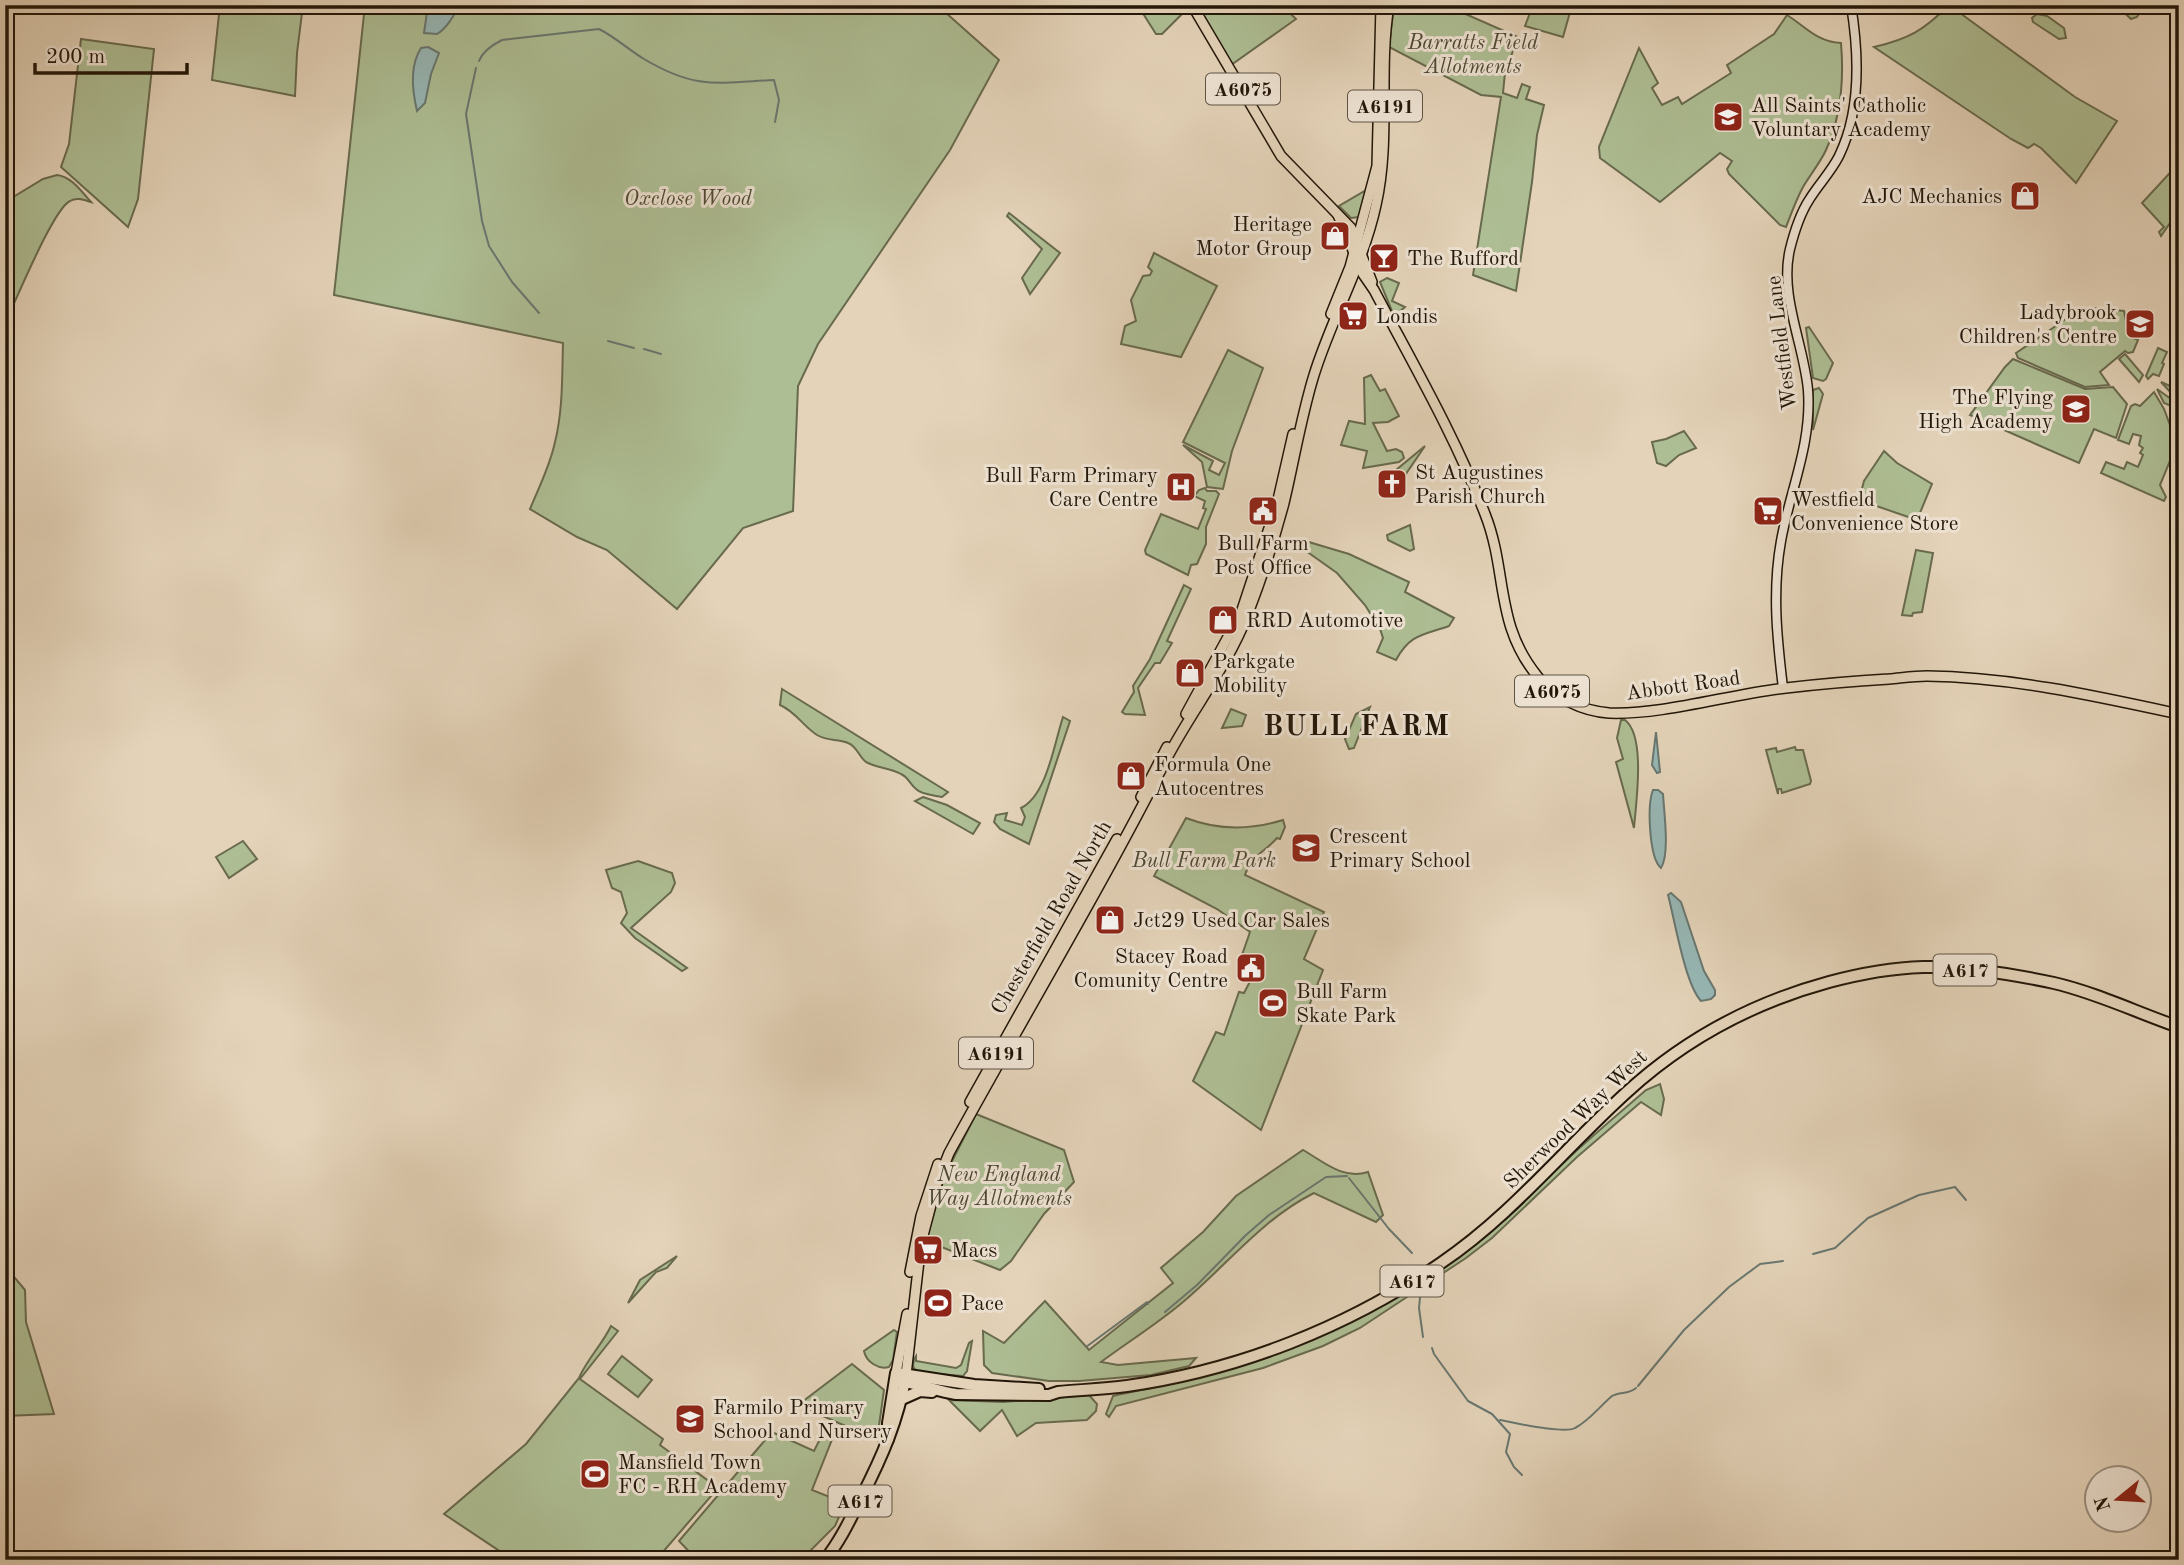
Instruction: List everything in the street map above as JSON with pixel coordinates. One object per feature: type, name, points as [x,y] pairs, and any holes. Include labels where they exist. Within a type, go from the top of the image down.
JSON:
[{"type":"highway","name":"Sherwood Way West","points":[[901,1377],[1058,1392],[1128,1386],[1200,1371],[1262,1354],[1317,1332],[1370,1306],[1443,1262],[1525,1195],[1611,1106],[1657,1065],[1717,1025],[1786,995],[1853,976],[1923,967],[2023,977],[2057,984],[2179,1027]]},
{"type":"highway","name":"Sherwood Way West","points":[[901,1377],[941,1392],[1011,1396],[1049,1395],[1058,1392]]},
{"type":"highway","name":"Chesterfield Road North","points":[[888,1439],[902,1399],[901,1377]]},
{"type":"highway","name":"Chesterfield Road North","points":[[888,1439],[888,1423],[901,1377]]},
{"type":"highway","name":"A617","points":[[902,1399],[920,1391],[941,1392]]},
{"type":"highway","name":"A617","points":[[825,1560],[845,1530],[888,1439]]},
{"type":"main road","name":"A6075","points":[[1192,5],[1281,156],[1346,221],[1357,242]]},
{"type":"main road","name":"A6191","points":[[1358,253],[1357,242],[1377,166],[1381,5]]},
{"type":"main road","name":"A6191","points":[[1358,253],[1376,205],[1383,167],[1384,49],[1389,5]]},
{"type":"main road","name":"A6075","points":[[1338,215],[1358,253],[1359,264]]},
{"type":"main road","points":[[1346,221],[1354,223],[1365,218]]},
{"type":"main road","name":"Abbott Road","points":[[1358,253],[1372,287]]},
{"type":"main road","name":"Chesterfield Road North","points":[[1043,977],[1241,613],[1276,504],[1305,385],[1358,253]]},
{"type":"main road","name":"Abbott Road","points":[[1359,264],[1454,441],[1485,514],[1497,554],[1511,631],[1526,660],[1549,688],[1563,699],[1583,708],[1611,713],[1659,709],[1783,688],[1923,676],[1958,677],[2083,693],[2179,714]]},
{"type":"main road","name":"Chesterfield Road North","points":[[901,1377],[914,1242],[927,1194],[945,1149],[1241,630],[1282,508],[1313,378],[1359,264]]},
{"type":"main road","points":[[1349,287],[1359,279],[1372,287]]},
{"type":"street","name":"Westfield Lane","points":[[1783,688],[1776,625],[1777,568],[1781,538],[1804,452],[1808,393],[1789,290],[1790,251],[1802,213],[1839,155],[1850,122],[1857,68],[1851,5]]},
{"type":"green space","points":[[220,5],[303,5],[295,96],[212,80]]},
{"type":"green space","name":"Oxclose Wood","points":[[365,5],[937,5],[999,60],[950,150],[818,344],[798,386],[793,511],[743,528],[677,609],[607,550],[577,537],[530,509],[550,460],[558,430],[563,343],[334,295]]},
{"type":"green space","points":[[1133,5],[1176,5],[1182,14],[1162,34],[1156,34],[1142,12]]},
{"type":"green space","points":[[1195,5],[1281,5],[1296,19],[1231,65]]},
{"type":"green space","name":"Barratts Field Allotments","points":[[1394,5],[1445,5],[1518,37],[1505,73],[1503,93],[1517,98],[1522,84],[1530,87],[1526,99],[1544,105],[1537,135],[1516,291],[1473,275],[1501,97],[1481,95],[1389,47]]},
{"type":"green space","points":[[1533,5],[1572,5],[1563,37],[1525,26]]},
{"type":"green space","points":[[1949,5],[2075,97],[2117,121],[2076,183],[2041,148],[2034,144],[2028,148],[2011,139],[1874,47],[1897,41],[1915,32]]},
{"type":"green space","points":[[2116,5],[2134,5],[2141,11],[2137,17],[2131,19]]},
{"type":"green space","points":[[2037,14],[2047,16],[2064,28],[2066,38],[2059,39],[2033,22],[2032,18]]},
{"type":"green space","name":"All Saints' Catholic Voluntary Academy","points":[[1787,15],[1818,37],[1841,43],[1842,70],[1838,111],[1831,137],[1824,155],[1800,192],[1786,227],[1780,225],[1729,174],[1727,169],[1732,161],[1720,153],[1660,202],[1600,158],[1599,147],[1639,48],[1658,83],[1652,88],[1662,105],[1678,97],[1682,104],[1731,73],[1727,65],[1774,34]]},
{"type":"green space","points":[[81,39],[154,49],[138,199],[128,227],[61,167],[69,144]]},
{"type":"green space","points":[[2179,163],[2179,210],[2161,236],[2159,232],[2164,227],[2142,203]]},
{"type":"green space","points":[[57,175],[72,182],[91,202],[80,199],[70,201],[54,220],[5,323],[5,202],[43,179]]},
{"type":"green space","points":[[1368,189],[1359,217],[1351,218],[1339,206]]},
{"type":"green space","points":[[1009,213],[1060,253],[1030,294],[1022,278],[1042,249],[1007,216]]},
{"type":"green space","points":[[1154,253],[1217,286],[1181,357],[1121,344],[1125,326],[1136,321],[1131,300],[1143,276],[1150,275],[1152,271],[1148,267]]},
{"type":"green space","points":[[1387,278],[1399,283],[1392,301],[1405,307],[1394,316],[1380,282]]},
{"type":"green space","points":[[2090,308],[2124,311],[2129,336],[2138,340],[2133,352],[2125,351],[2100,372],[2109,385],[2085,387],[2018,358],[2016,353],[2066,319]]},
{"type":"green space","points":[[1809,327],[1833,363],[1823,381],[1813,378],[1806,328]]},
{"type":"green space","points":[[2158,348],[2167,352],[2162,363],[2164,364],[2159,376],[2153,374],[2148,379],[2146,376]]},
{"type":"green space","points":[[1228,350],[1263,368],[1232,451],[1223,489],[1207,487],[1202,462],[1183,445],[1213,461],[1209,470],[1219,475],[1225,463],[1183,442]]},
{"type":"green space","points":[[2125,354],[2143,375],[2139,382],[2119,359]]},
{"type":"green space","points":[[2013,359],[2085,389],[2113,387],[2127,404],[2116,438],[2094,429],[2079,463],[1970,415]]},
{"type":"green space","points":[[1371,375],[1380,391],[1385,389],[1399,416],[1388,422],[1373,423],[1387,451],[1396,449],[1402,452],[1404,458],[1399,462],[1363,468],[1367,451],[1341,445],[1349,421],[1365,424],[1364,378]]},
{"type":"green space","points":[[2161,382],[2179,390],[2179,409],[2164,403],[2157,389],[2171,399],[2174,396]]},
{"type":"green space","points":[[1819,388],[1823,394],[1813,430],[1813,390]]},
{"type":"green space","points":[[2154,392],[2164,409],[2177,444],[2160,485],[2166,497],[2164,501],[2101,473],[2106,462],[2124,469],[2127,462],[2138,467],[2143,455],[2140,453],[2143,448],[2139,445],[2141,436],[2133,434],[2129,444],[2118,440],[2131,406],[2140,406]]},
{"type":"green space","points":[[1684,431],[1696,448],[1679,455],[1666,466],[1657,463],[1652,442]]},
{"type":"green space","points":[[1425,446],[1401,481],[1397,476],[1392,476],[1396,470]]},
{"type":"green space","points":[[1884,451],[1897,463],[1932,484],[1917,520],[1859,500],[1864,481]]},
{"type":"green space","points":[[1205,488],[1219,494],[1206,527],[1206,544],[1197,564],[1191,565],[1188,575],[1146,554],[1145,550],[1161,514],[1198,529],[1206,509],[1203,508],[1205,501],[1194,496]]},
{"type":"green space","points":[[1410,525],[1414,549],[1410,551],[1388,540],[1387,535]]},
{"type":"green space","points":[[1302,540],[1349,554],[1409,582],[1405,592],[1454,618],[1449,626],[1412,640],[1396,660],[1377,652],[1383,638],[1365,605],[1337,573],[1299,546]]},
{"type":"green space","points":[[1916,550],[1933,553],[1922,612],[1913,613],[1912,616],[1902,615]]},
{"type":"green space","points":[[1184,585],[1191,589],[1167,641],[1172,643],[1160,663],[1155,663],[1138,688],[1145,715],[1125,714],[1122,712],[1134,692],[1133,686],[1150,659]]},
{"type":"green space","points":[[782,689],[948,792],[942,797],[921,792],[903,775],[866,762],[851,744],[817,735],[791,711],[780,705]]},
{"type":"green space","points":[[1370,707],[1354,748],[1349,749],[1345,739],[1356,714]]},
{"type":"green space","points":[[1231,709],[1246,715],[1242,726],[1222,728]]},
{"type":"green space","points":[[1063,717],[1070,721],[1029,844],[1000,829],[994,822],[996,815],[1007,813],[1005,820],[1022,825],[1025,817],[1021,808],[1030,801],[1043,781]]},
{"type":"green space","points":[[1621,720],[1625,720],[1631,728],[1638,755],[1634,828],[1616,762],[1623,759],[1617,738]]},
{"type":"green space","points":[[1795,747],[1796,750],[1803,750],[1810,784],[1782,793],[1781,789],[1778,789],[1778,794],[1766,750],[1776,748],[1777,752]]},
{"type":"green space","points":[[923,797],[947,805],[980,823],[973,834],[915,801]]},
{"type":"green space","name":"Bull Farm Park","points":[[1186,818],[1222,827],[1259,826],[1283,820],[1285,827],[1280,839],[1277,838],[1254,858],[1245,875],[1324,912],[1304,959],[1323,970],[1261,1130],[1193,1081],[1216,1032],[1224,1035],[1239,992],[1244,993],[1258,966],[1241,958],[1250,932],[1217,909],[1154,876]]},
{"type":"green space","points":[[243,841],[257,859],[229,878],[216,857]]},
{"type":"green space","points":[[638,861],[672,873],[675,883],[671,892],[631,928],[687,968],[682,971],[635,938],[621,923],[627,913],[621,892],[612,888],[606,870]]},
{"type":"green space","points":[[1660,1084],[1664,1099],[1661,1115],[1641,1102],[1577,1157],[1492,1238],[1360,1328],[1323,1346],[1263,1368],[1116,1406],[1109,1417],[1106,1414],[1113,1396],[1207,1376],[1270,1356],[1334,1329],[1394,1297],[1453,1260],[1493,1229],[1601,1129],[1646,1090]]},
{"type":"green space","name":"New England Way Allotments","points":[[976,1114],[1064,1150],[1074,1182],[1044,1214],[1011,1261],[1000,1270],[926,1241],[944,1177]]},
{"type":"green space","points":[[1303,1150],[1342,1172],[1368,1172],[1383,1215],[1376,1222],[1314,1193],[1261,1229],[1183,1302],[1101,1362],[1118,1365],[1196,1358],[1189,1366],[1151,1375],[1049,1381],[992,1373],[984,1365],[983,1331],[1004,1343],[1045,1301],[1089,1350],[1173,1283],[1161,1268],[1203,1232],[1236,1196]]},
{"type":"green space","points":[[677,1256],[667,1268],[656,1272],[628,1303],[640,1280]]},
{"type":"green space","points":[[5,1266],[25,1290],[26,1322],[54,1414],[5,1416]]},
{"type":"green space","name":"Mansfield Town FC - RH Academy","points":[[611,1326],[618,1331],[580,1379],[663,1439],[660,1445],[718,1488],[656,1560],[513,1560],[444,1514],[526,1444],[579,1378]]},
{"type":"green space","points":[[894,1330],[897,1332],[893,1360],[889,1367],[881,1367],[867,1359],[864,1351]]},
{"type":"green space","points":[[972,1341],[967,1371],[963,1376],[916,1372],[913,1366],[916,1356],[916,1361],[956,1368],[961,1365]]},
{"type":"green space","points":[[622,1356],[652,1380],[638,1397],[608,1374]]},
{"type":"green space","points":[[852,1364],[884,1390],[877,1440],[798,1405]]},
{"type":"green space","points":[[1089,1395],[1097,1404],[1096,1411],[1087,1420],[1036,1423],[1017,1436],[1002,1410],[980,1431],[949,1400],[1003,1402]]},
{"type":"green space","points":[[826,1427],[837,1427],[812,1490],[845,1503],[835,1526],[808,1553],[813,1560],[697,1560],[679,1541],[772,1432],[814,1451]]},
{"type":"water","points":[[428,5],[460,5],[447,25],[437,34],[424,33]]},
{"type":"water","points":[[428,47],[439,53],[425,103],[417,111],[413,86],[415,62],[421,48]]},
{"type":"water","points":[[1656,732],[1660,772],[1657,773],[1652,765]]},
{"type":"water","points":[[1653,790],[1663,794],[1666,843],[1661,868],[1654,854],[1650,831]]},
{"type":"water","points":[[1671,893],[1681,902],[1704,971],[1715,990],[1711,999],[1701,1001],[1690,981],[1668,895]]},
{"type":"waterway","points":[[479,61],[488,49],[502,40],[599,29],[644,59],[678,76],[722,83],[774,80],[779,100],[775,122]]},
{"type":"waterway","points":[[476,68],[466,114],[482,221],[489,246],[512,282],[539,313]]},
{"type":"waterway","points":[[608,341],[634,348]]},
{"type":"waterway","points":[[644,349],[661,354]]},
{"type":"waterway","points":[[1165,1312],[1269,1215],[1326,1177],[1347,1176]]},
{"type":"waterway","points":[[1349,1178],[1389,1229],[1412,1253]]},
{"type":"waterway","points":[[1813,1254],[1835,1248],[1868,1218],[1919,1195],[1955,1187],[1966,1200]]},
{"type":"waterway","points":[[1638,1386],[1684,1330],[1729,1287],[1760,1264],[1783,1261]]},
{"type":"waterway","points":[[1421,1287],[1419,1308],[1423,1337]]},
{"type":"waterway","points":[[1086,1347],[1147,1302],[1148,1304]]},
{"type":"waterway","points":[[1432,1348],[1468,1401],[1492,1414],[1510,1434],[1506,1452],[1522,1475]]},
{"type":"waterway","points":[[1500,1420],[1569,1430],[1585,1421],[1612,1396],[1636,1388]]},
{"type":"place","name":"All Saints' Catholic Voluntary Academy","points":[[1728,117]]},
{"type":"place","name":"AJC Mechanics","points":[[2025,196]]},
{"type":"place","name":"Heritage Motor Group","points":[[1335,236]]},
{"type":"place","name":"The Rufford","points":[[1384,258]]},
{"type":"place","name":"Londis","points":[[1353,316]]},
{"type":"place","name":"Ladybrook Children's Centre","points":[[2140,324]]},
{"type":"place","name":"The Flying High Academy","points":[[2076,409]]},
{"type":"place","name":"St Augustines Parish Church","points":[[1392,484]]},
{"type":"place","name":"Bull Farm Primary Care Centre","points":[[1181,487]]},
{"type":"place","name":"Bull Farm Post Office","points":[[1263,511]]},
{"type":"place","name":"Westfield Convenience Store","points":[[1768,511]]},
{"type":"place","name":"RRD Automotive","points":[[1223,620]]},
{"type":"place","name":"Parkgate Mobility","points":[[1190,673]]},
{"type":"place","name":"Formula One Autocentres","points":[[1131,776]]},
{"type":"place","name":"Crescent Primary School","points":[[1306,848]]},
{"type":"place","name":"Jct29 Used Car Sales","points":[[1110,920]]},
{"type":"place","name":"Stacey Road Comunity Centre","points":[[1251,968]]},
{"type":"place","name":"Bull Farm Skate Park","points":[[1273,1003]]},
{"type":"place","name":"Macs","points":[[928,1250]]},
{"type":"place","name":"Pace","points":[[938,1303]]},
{"type":"place","name":"Farmilo Primary School and Nursery","points":[[690,1419]]},
{"type":"place","name":"Mansfield Town FC - RH Academy","points":[[595,1474]]},
{"type":"district","name":"BULL FARM","points":[[1357,725]]}]
